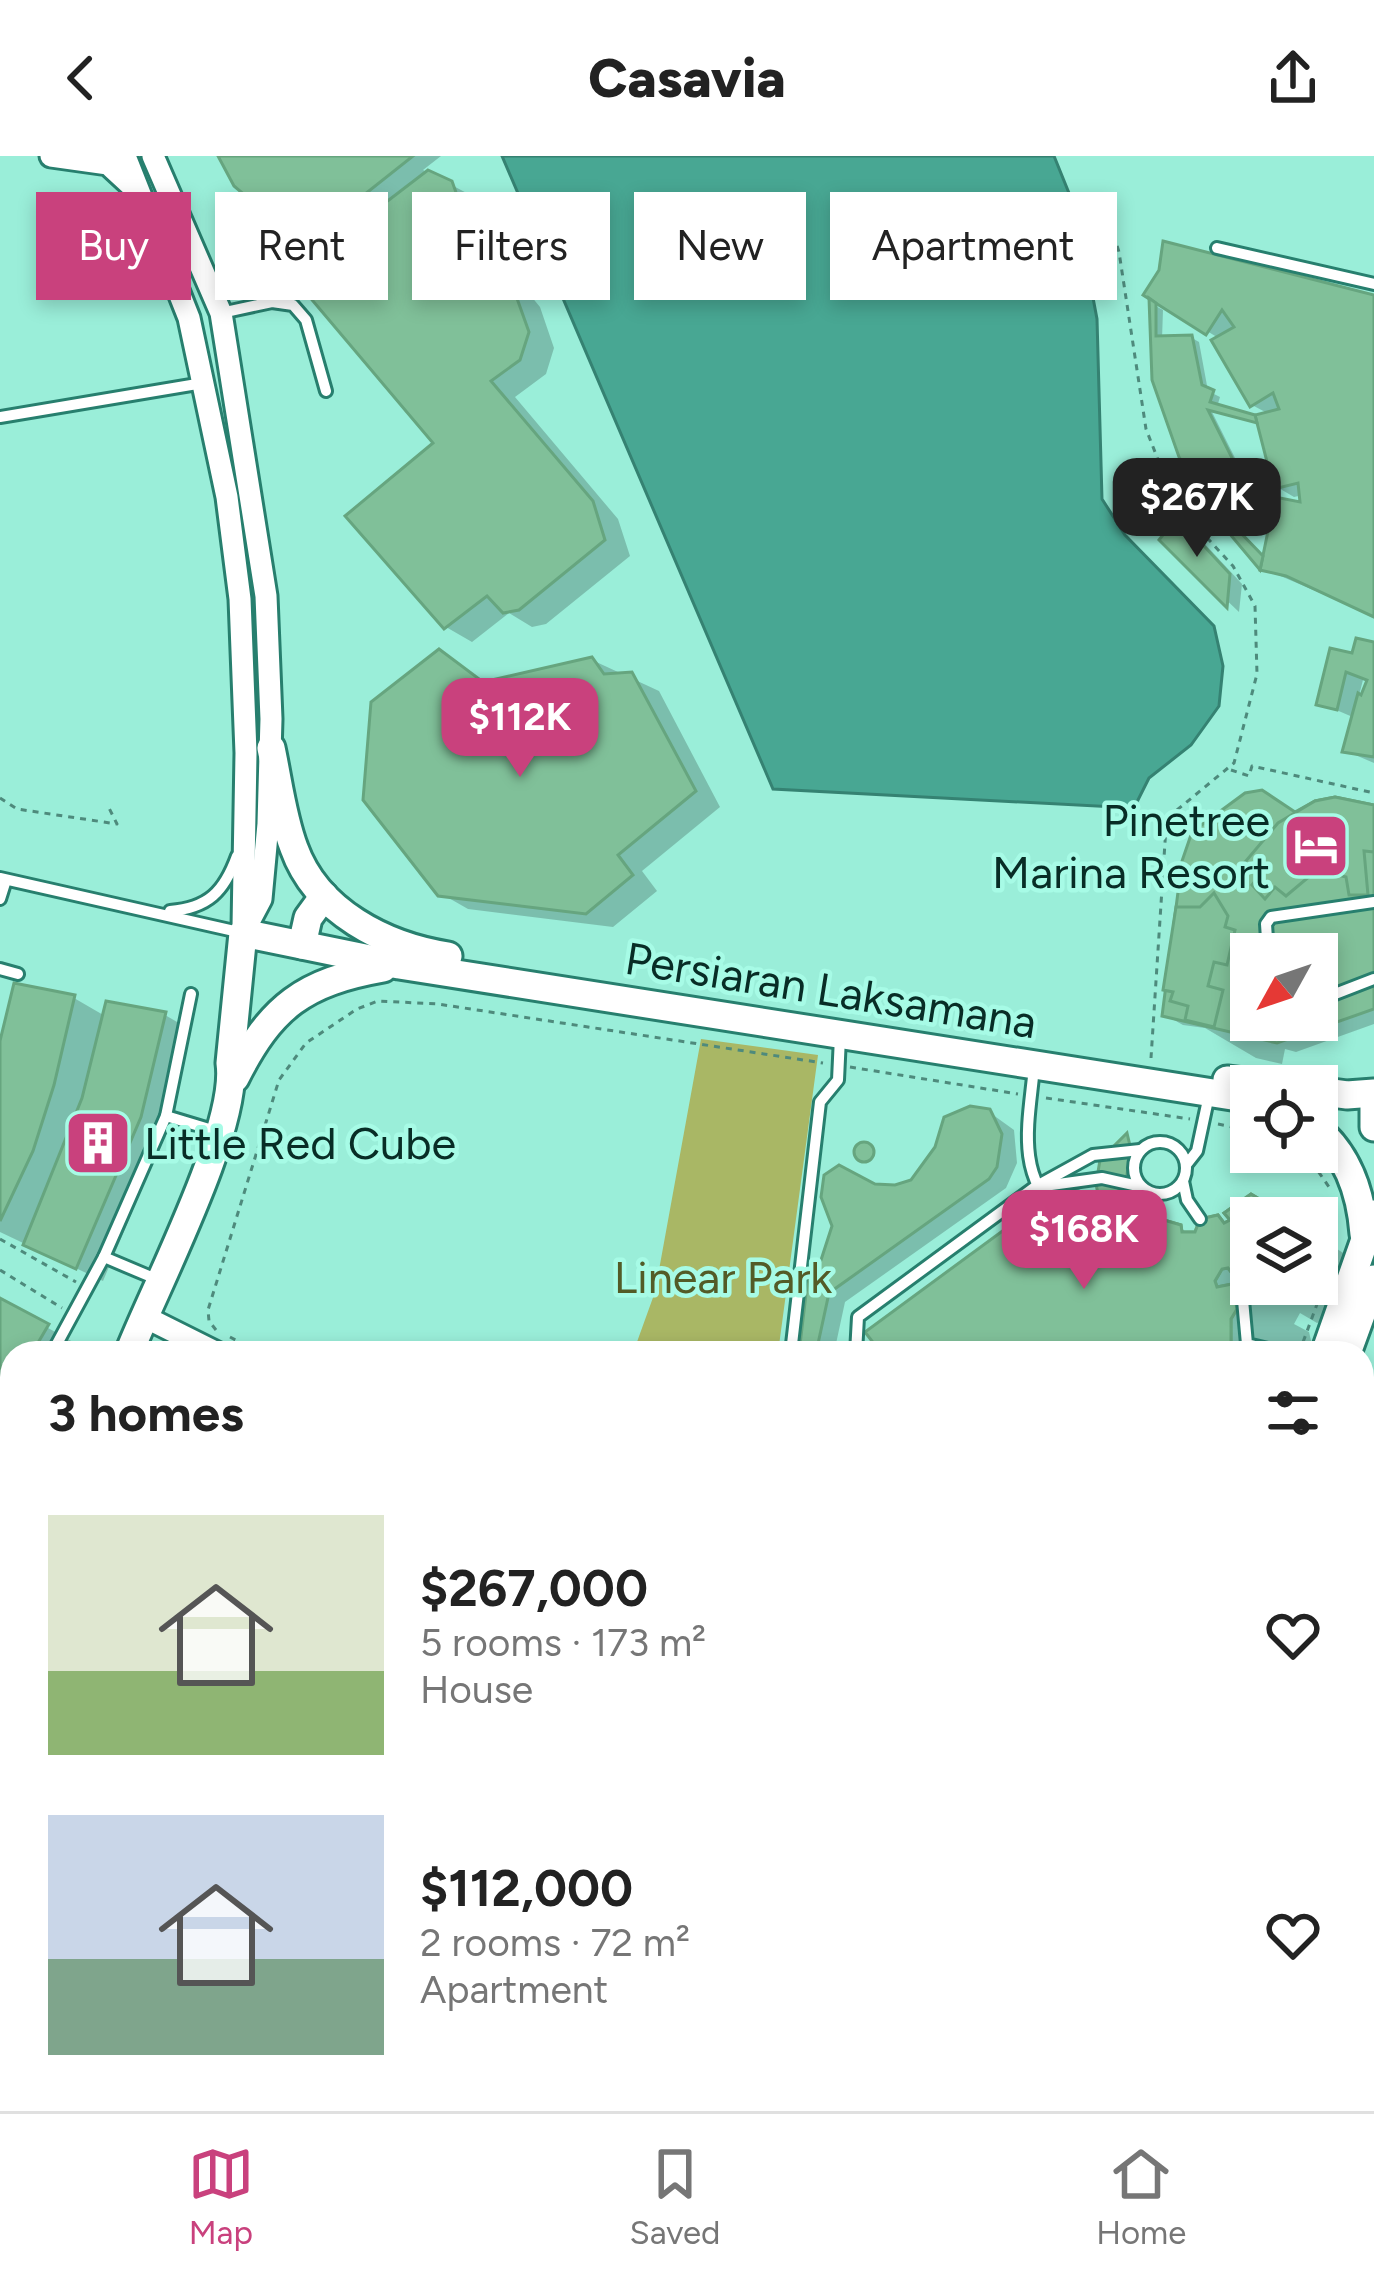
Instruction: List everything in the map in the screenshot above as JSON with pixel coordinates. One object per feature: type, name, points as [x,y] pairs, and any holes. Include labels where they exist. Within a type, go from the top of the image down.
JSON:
[{"type":"street","points":[[51,156],[98,160],[117,170],[137,192]]},
{"type":"street","points":[[125,156],[141,192]]},
{"type":"street","points":[[154,156],[220,313],[266,596],[271,748],[261,898],[243,933]]},
{"type":"street","points":[[183,300],[226,497],[240,599],[245,753],[243,933],[232,1081]]},
{"type":"street","points":[[189,318],[220,313]]},
{"type":"street","points":[[271,748],[293,846],[304,870],[324,896],[358,925],[385,940],[434,954],[1230,1085]]},
{"type":"street","points":[[302,945],[308,918],[324,896]]},
{"type":"street","name":"Persiaran Laksamana","points":[[243,933],[399,964],[1034,1065],[1149,1075]]},
{"type":"street","points":[[134,1341],[219,1132],[232,1081],[252,1043],[290,1000],[339,976],[399,964]]},
{"type":"street","points":[[1211,1085],[1230,1092]]},
{"type":"street","points":[[1338,1093],[1358,1095],[1373,1108]]},
{"type":"street","points":[[1338,1107],[1373,1108]]},
{"type":"street","points":[[1338,1154],[1362,1204],[1364,1244]]},
{"type":"street","points":[[1329,1341],[1374,1214]]},
{"type":"street","points":[[1351,1341],[1374,1279]]},
{"type":"street","points":[[143,1316],[193,1341]]},
{"type":"lane","points":[[1217,248],[1374,284]]},
{"type":"lane","points":[[220,313],[272,302],[293,304],[306,320],[326,391]]},
{"type":"lane","points":[[0,417],[203,383]]},
{"type":"lane","points":[[160,912],[190,909],[218,894],[242,842]]},
{"type":"lane","points":[[0,899],[3,879],[243,933]]},
{"type":"lane","points":[[1267,933],[1271,917],[1374,902]]},
{"type":"lane","points":[[0,969],[18,974]]},
{"type":"lane","points":[[1338,992],[1374,979]]},
{"type":"lane","points":[[59,1341],[104,1257],[166,1116],[191,994]]},
{"type":"lane","points":[[791,1341],[820,1102],[838,1081],[840,1034]]},
{"type":"lane","points":[[1034,1065],[1027,1151],[1035,1187],[1068,1228],[1082,1227],[1090,1214],[1084,1201]]},
{"type":"lane","points":[[1200,1219],[1187,1200],[1183,1181],[1186,1165],[1197,1151],[1211,1085]]},
{"type":"lane","points":[[166,1116],[219,1132]]},
{"type":"lane","points":[[857,1341],[858,1317],[1035,1187],[1094,1155],[1167,1143],[1180,1151],[1186,1165]]},
{"type":"lane","points":[[1140,1150],[1134,1173],[1148,1192]]},
{"type":"lane","points":[[1035,1187],[1102,1178],[1131,1182],[1148,1192],[1172,1192],[1183,1181]]},
{"type":"lane","points":[[1084,1201],[1102,1178]]},
{"type":"lane","points":[[1059,1215],[1069,1198],[1084,1201]]},
{"type":"lane","points":[[104,1257],[159,1280]]},
{"type":"lane","points":[[1243,1305],[1247,1341]]},
{"type":"path","points":[[1117,246],[1146,430],[1175,503],[1233,566],[1256,606],[1257,674],[1234,763],[1177,810],[1166,827],[1146,1114]]},
{"type":"path","points":[[1228,768],[1249,776],[1252,766],[1374,793]]},
{"type":"path","points":[[0,798],[17,809],[117,824],[109,808]]},
{"type":"path","points":[[238,1341],[215,1329],[208,1321],[208,1310],[279,1080],[306,1043],[357,1009],[378,1001],[438,1004],[1230,1127]]},
{"type":"path","points":[[0,1239],[88,1288]]},
{"type":"path","points":[[0,1270],[73,1315]]},
{"type":"path","points":[[1303,1341],[1317,1305]]},
{"type":"green space","name":"Linear Park","points":[[701,1039],[818,1055],[780,1341],[637,1341],[655,1292]]},
{"type":"shaded area","points":[[502,156],[1054,156],[1069,192],[830,192],[830,300],[1093,300],[1102,499],[1125,535],[1214,626],[1223,666],[1219,706],[1191,745],[1149,778],[1134,808],[773,789],[564,300],[610,300],[610,192],[517,192]]},
{"type":"building","points":[[218,156],[413,156],[368,192],[241,192]]},
{"type":"building","points":[[428,170],[452,181],[456,192],[412,192],[412,300],[518,300],[529,332],[520,360],[491,381],[593,501],[605,540],[519,610],[503,613],[487,596],[444,629],[345,516],[433,443],[312,300],[388,300],[388,201]]},
{"type":"building","points":[[1163,241],[1374,295],[1374,617],[1286,576],[1260,570],[1275,497],[1300,502],[1298,483],[1274,489],[1255,415],[1279,409],[1273,393],[1250,407],[1211,340],[1234,327],[1222,310],[1206,335],[1143,295],[1159,270]]},
{"type":"building","points":[[1149,298],[1156,303],[1156,336],[1192,335],[1202,385],[1214,390],[1210,402],[1255,415],[1257,423],[1208,410],[1239,472],[1264,506],[1237,529],[1263,556],[1260,570],[1208,508],[1179,457],[1152,380]]},
{"type":"building","points":[[1177,517],[1230,574],[1227,608],[1159,540]]},
{"type":"building","points":[[1356,638],[1374,642],[1374,757],[1342,752],[1358,693],[1361,695],[1367,680],[1346,672],[1337,710],[1316,705],[1330,648],[1352,653]]},
{"type":"building","points":[[439,649],[483,682],[592,657],[604,674],[632,672],[696,791],[618,855],[633,875],[586,914],[438,896],[363,800],[371,702]]},
{"type":"building","points":[[1262,790],[1295,812],[1335,797],[1374,805],[1374,1009],[1338,1022],[1338,933],[1230,933],[1230,1032],[1162,1016],[1182,861],[1192,832],[1245,793]]},
{"type":"building","name":"Pinetree Marina Resort","points":[[1335,797],[1374,805],[1374,852],[1364,851],[1368,895],[1349,895],[1346,877],[1317,870],[1286,896],[1275,887],[1265,899],[1252,885],[1260,875],[1245,862],[1278,823],[1315,801]]},
{"type":"building","points":[[1214,893],[1228,916],[1225,927],[1235,930],[1230,933],[1227,965],[1214,962],[1208,986],[1223,990],[1214,1027],[1185,1020],[1188,1006],[1170,1001],[1173,992],[1163,990],[1176,907],[1200,907]]},
{"type":"building","points":[[14,983],[75,995],[33,1151],[0,1221],[0,1041]]},
{"type":"building","name":"Little Red Cube","points":[[106,1001],[166,1012],[141,1117],[76,1269],[23,1245],[82,1098]]},
{"type":"building","points":[[970,1106],[990,1109],[1002,1134],[997,1167],[989,1179],[829,1293],[819,1341],[800,1341],[809,1269],[821,1260],[832,1226],[821,1197],[824,1175],[839,1165],[875,1184],[911,1180],[935,1147],[944,1117]]},
{"type":"building","points":[[1127,1133],[1131,1150],[1126,1180],[1100,1204],[1096,1184],[1100,1160]]},
{"type":"building","points":[[864,1142],[874,1152],[864,1162],[854,1152]]},
{"type":"building","points":[[1117,1208],[1139,1218],[1147,1215],[1181,1225],[1182,1232],[1195,1232],[1200,1219],[1218,1215],[1224,1223],[1230,1220],[1230,1271],[1222,1269],[1215,1281],[1217,1287],[1230,1284],[1230,1305],[1236,1305],[1231,1341],[1178,1341],[1168,1315],[1169,1295],[1185,1290],[1183,1281],[1153,1289],[1098,1254]]},
{"type":"building","points":[[1117,1208],[1139,1218],[1147,1215],[1181,1225],[1182,1232],[1195,1232],[1200,1219],[1218,1215],[1224,1223],[1230,1220],[1230,1271],[1222,1269],[1215,1281],[1217,1287],[1230,1284],[1230,1305],[1236,1305],[1231,1341],[872,1341],[865,1332],[1031,1210],[1055,1243],[1076,1255],[1098,1254]]},
{"type":"building","points":[[0,1298],[49,1324],[39,1341],[0,1341]]},
{"type":"place","name":"Pinetree Marina Resort","points":[[1316,846]]},
{"type":"place","name":"Little Red Cube","points":[[98,1143]]}]
